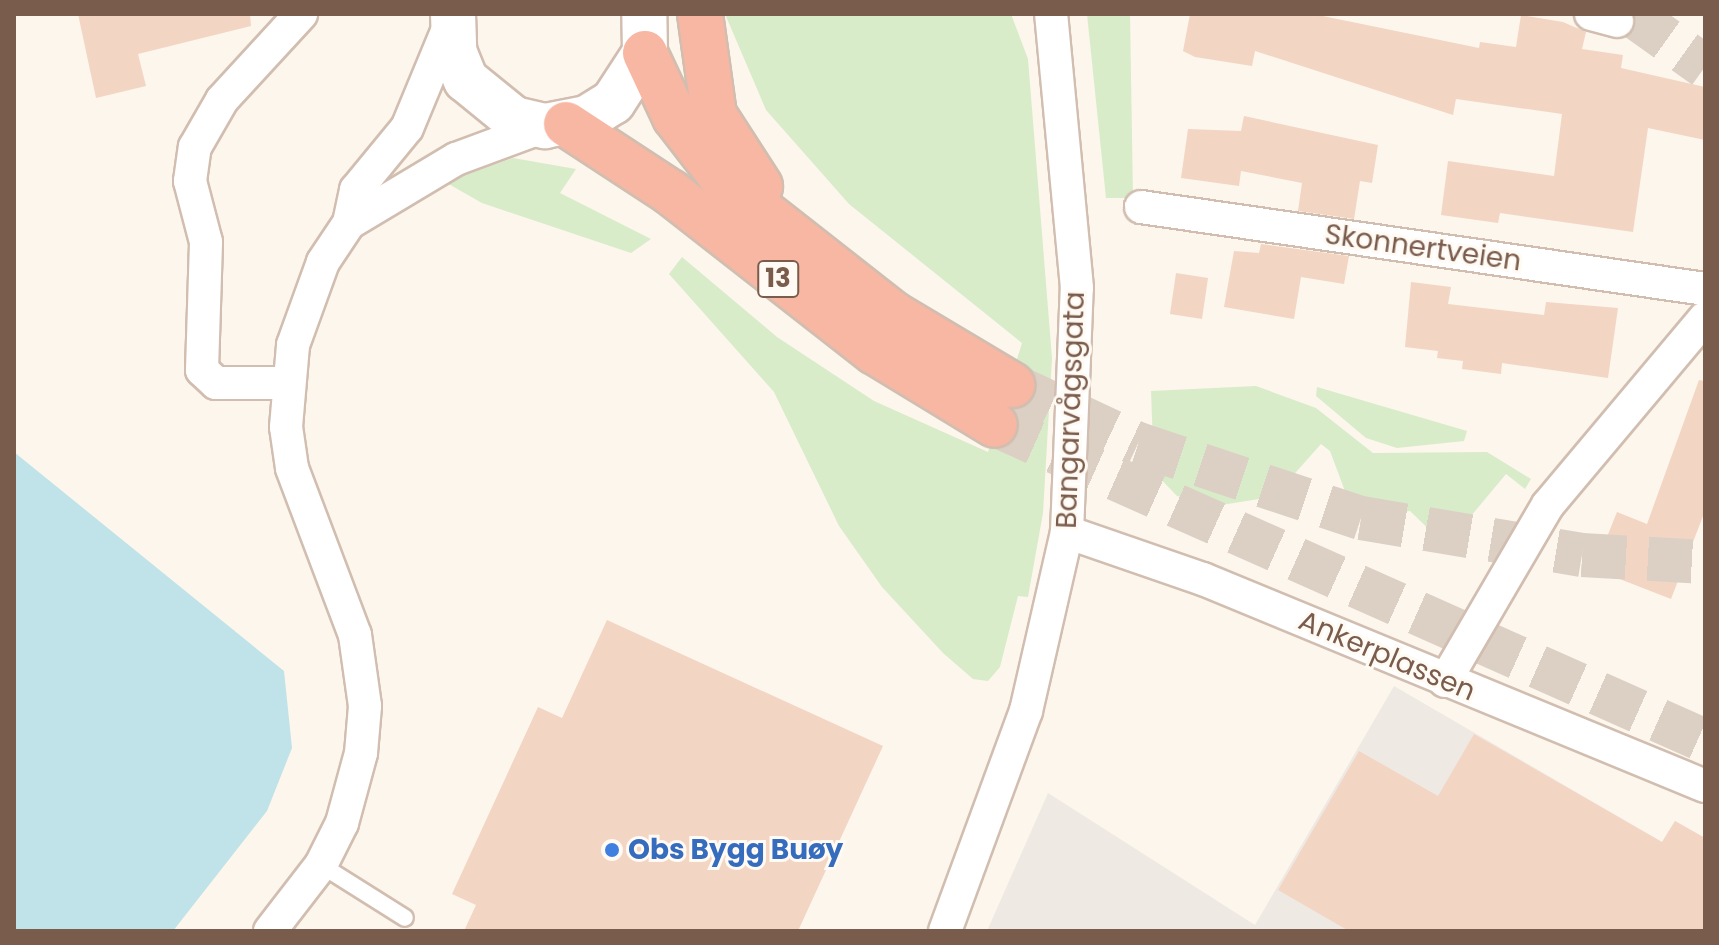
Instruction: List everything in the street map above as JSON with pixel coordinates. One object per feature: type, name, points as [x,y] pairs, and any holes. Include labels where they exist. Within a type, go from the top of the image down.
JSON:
[{"type":"highway","name":"13","points":[[700,14],[714,115],[789,236]]},
{"type":"highway","name":"13","points":[[646,26],[699,154],[789,236],[893,314],[1012,385]]},
{"type":"highway","name":"13","points":[[555,125],[670,192],[875,352],[995,425]]},
{"type":"main road","points":[[452,17],[466,80],[514,119],[555,125],[613,102],[646,26]]},
{"type":"street","points":[[287,383],[216,383],[202,370],[206,242],[190,181],[195,147],[222,100],[301,14]]},
{"type":"street","name":"Bangarvågsgata","points":[[945,931],[1026,711],[1067,532],[1077,288],[1051,14]]},
{"type":"street","points":[[270,931],[321,865],[351,796],[365,706],[355,635],[292,468],[287,383],[304,305],[349,223],[356,190],[407,128],[452,17]]},
{"type":"street","points":[[349,223],[456,159],[555,125]]},
{"type":"street","name":"Skonnertveien","points":[[1141,207],[1705,289]]},
{"type":"street","points":[[1445,681],[1548,505],[1705,318]]},
{"type":"street","name":"Ankerplassen","points":[[1067,532],[1203,579],[1705,786]]},
{"type":"lane","points":[[321,865],[405,918]]},
{"type":"shaded area","points":[[1394,686],[1662,842],[1675,821],[1705,838],[1705,931],[987,931],[1048,793],[1255,925]]},
{"type":"green space","points":[[725,14],[1011,14],[1028,59],[1052,358],[1043,513],[1028,597],[1018,596],[1000,667],[988,681],[973,679],[943,653],[882,587],[839,526],[774,392],[669,274],[682,257],[777,337],[874,401],[988,452],[1022,343],[849,204],[766,110]]},
{"type":"green space","points":[[1087,14],[1130,14],[1133,198],[1106,198]]},
{"type":"green space","points":[[513,158],[576,169],[560,193],[651,239],[631,253],[482,203],[445,182]]},
{"type":"green space","points":[[1256,386],[1316,408],[1373,453],[1487,452],[1531,479],[1525,489],[1506,474],[1446,546],[1410,511],[1362,517],[1352,510],[1330,451],[1321,444],[1289,480],[1259,499],[1215,506],[1177,496],[1154,472],[1151,391]]},
{"type":"green space","points":[[1317,387],[1467,431],[1464,441],[1397,448],[1366,438],[1316,396]]},
{"type":"water","points":[[14,452],[284,671],[292,748],[267,811],[173,931],[14,931]]},
{"type":"building","points":[[78,14],[250,14],[251,26],[138,54],[146,86],[96,98]]},
{"type":"building","points":[[1190,14],[1313,14],[1479,48],[1480,42],[1516,47],[1521,15],[1563,22],[1586,32],[1582,49],[1623,55],[1621,68],[1705,87],[1705,140],[1648,128],[1633,232],[1500,213],[1498,223],[1441,215],[1448,161],[1554,176],[1562,114],[1456,99],[1453,115],[1255,51],[1252,66],[1195,57],[1183,51]]},
{"type":"building","points":[[1244,116],[1378,145],[1372,183],[1360,181],[1354,219],[1298,211],[1302,183],[1241,171],[1239,186],[1181,178],[1188,129],[1241,131]]},
{"type":"building","points":[[1261,244],[1349,256],[1344,284],[1301,277],[1294,319],[1224,307],[1234,251],[1259,253]]},
{"type":"building","points":[[1176,273],[1208,278],[1202,319],[1170,314]]},
{"type":"building","points":[[1411,282],[1451,287],[1448,304],[1544,315],[1546,302],[1618,308],[1608,378],[1502,363],[1501,374],[1462,369],[1463,361],[1437,358],[1438,351],[1405,347]]},
{"type":"building","points":[[1699,380],[1705,381],[1705,511],[1671,599],[1594,569],[1617,512],[1647,524]]},
{"type":"building","points":[[607,620],[883,746],[798,931],[464,931],[476,905],[452,894],[538,707],[562,718]]},
{"type":"building","points":[[1474,734],[1662,842],[1675,821],[1705,838],[1705,931],[1349,931],[1278,890],[1359,751],[1438,796]]},
{"type":"tunnel","points":[[1631,14],[1705,67]]},
{"type":"tunnel","points":[[1012,385],[1138,444],[1361,518],[1582,555],[1705,562]]},
{"type":"tunnel","points":[[995,425],[1705,741]]},
{"type":"place","name":"Obs Bygg Buøy","points":[[612,850]]}]
